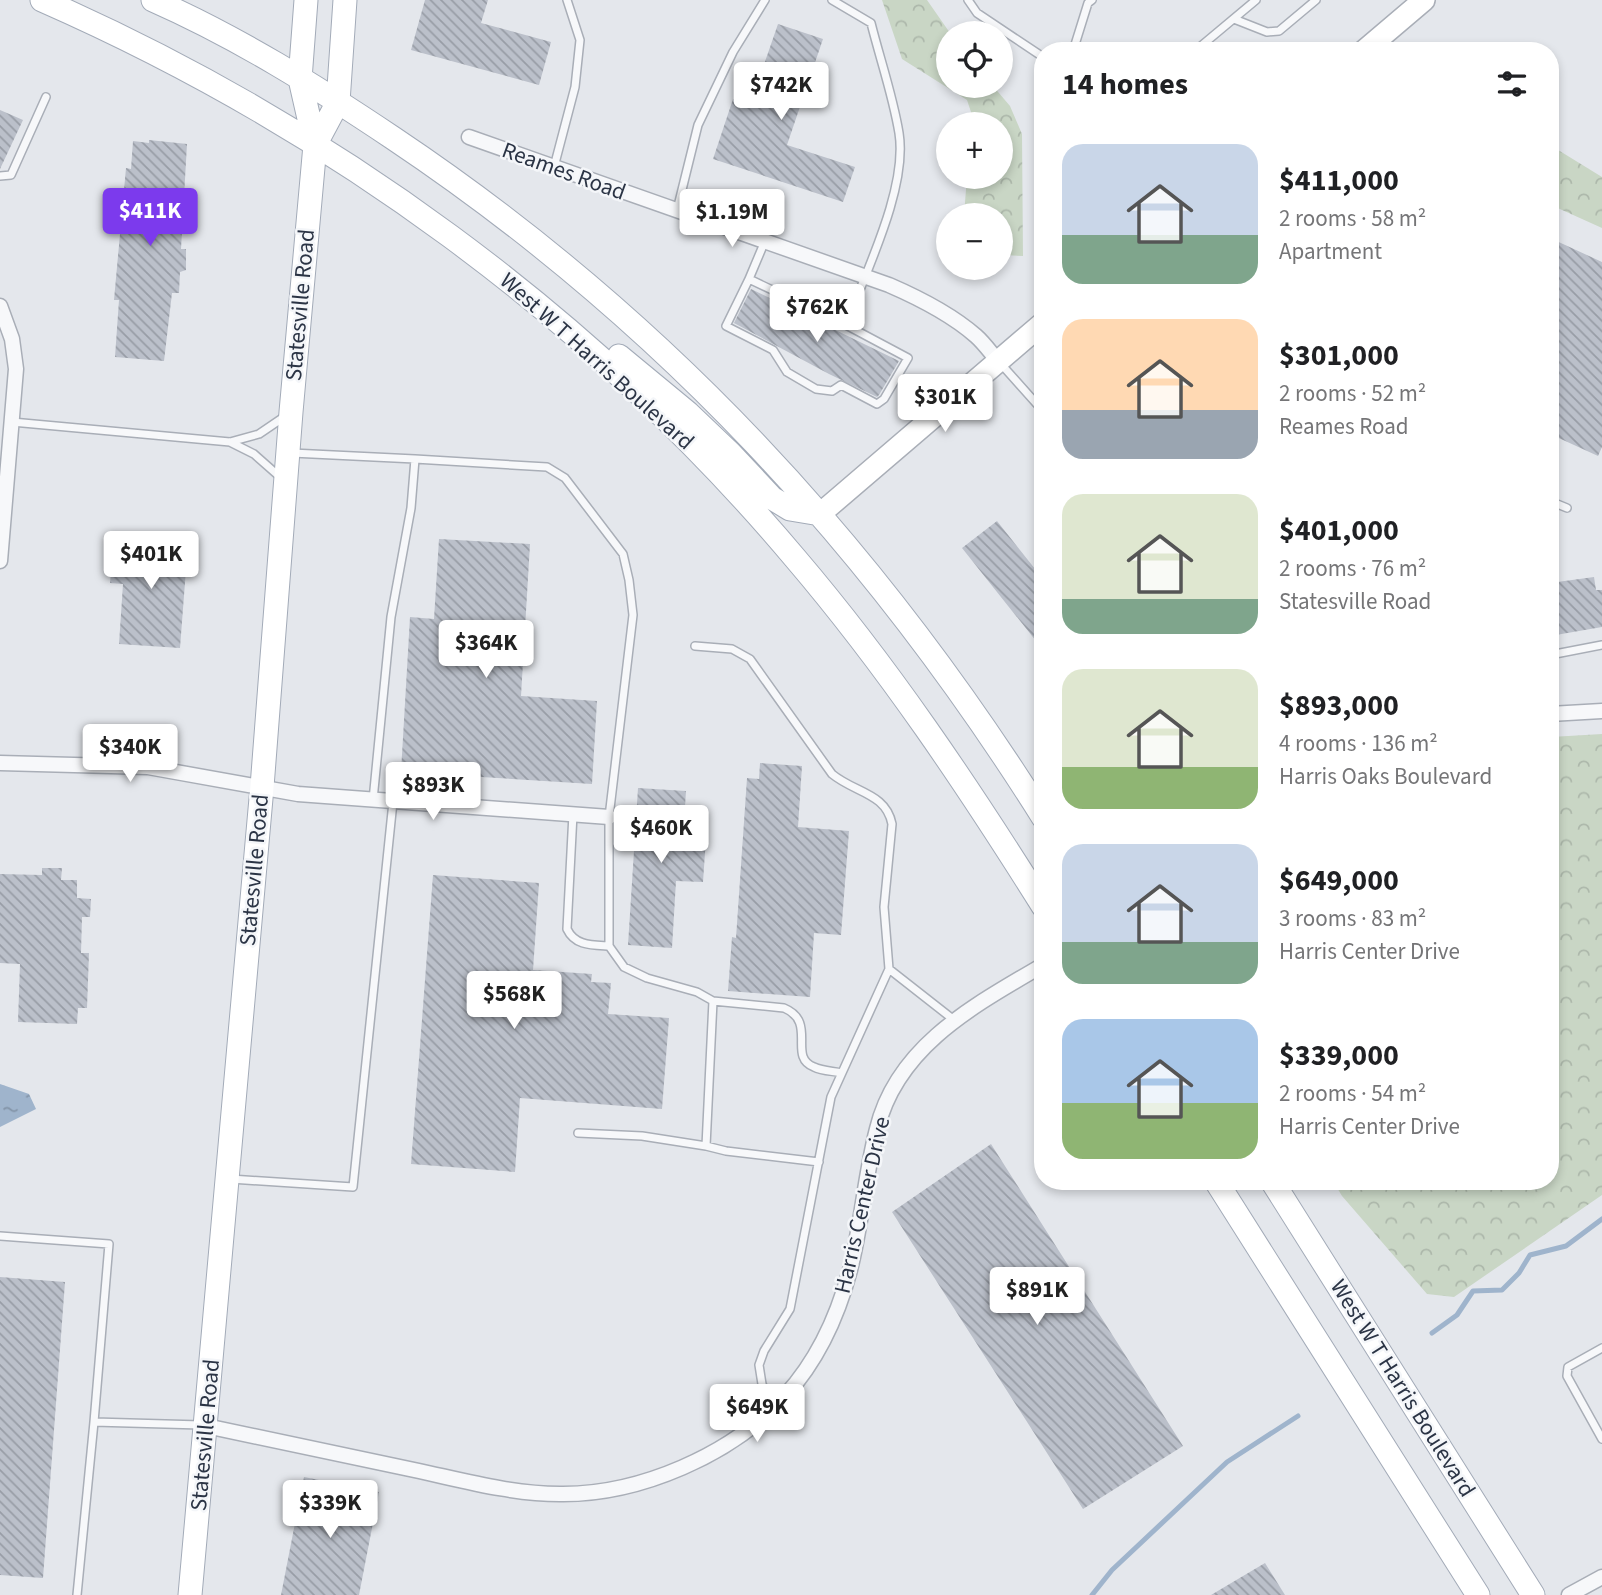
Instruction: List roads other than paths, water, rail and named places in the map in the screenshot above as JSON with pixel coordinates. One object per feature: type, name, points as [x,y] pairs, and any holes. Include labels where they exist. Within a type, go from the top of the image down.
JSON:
[{"type":"main road","name":"West W T Harris Boulevard","points":[[42,0],[139,44],[190,71],[315,145],[433,225],[531,299],[625,379],[714,467],[795,558],[910,704],[1034,892]]},
{"type":"main road","points":[[153,0],[213,30],[338,102],[513,223],[611,303],[748,435],[820,514],[872,576],[949,677],[1034,804]]},
{"type":"main road","name":"Statesville Road","points":[[190,1595],[262,787],[285,482],[315,145],[300,79],[306,0]]},
{"type":"main road","name":"Statesville Road","points":[[315,145],[338,102],[345,0]]},
{"type":"main road","points":[[1375,42],[1424,0]]},
{"type":"main road","points":[[531,299],[652,381],[730,453],[772,498],[790,509],[820,514]]},
{"type":"main road","points":[[820,514],[1034,331]]},
{"type":"main road","name":"West W T Harris Boulevard","points":[[1222,1190],[1478,1595]]},
{"type":"main road","name":"West W T Harris Boulevard","points":[[1278,1190],[1534,1595]]},
{"type":"street","name":"Reames Road","points":[[469,137],[914,296],[976,336],[998,361]]},
{"type":"street","points":[[0,306],[12,339],[16,369],[0,561]]},
{"type":"street","points":[[1559,713],[1602,711]]},
{"type":"street","points":[[0,763],[148,767],[298,794],[609,817]]},
{"type":"street","name":"Harris Center Drive","points":[[206,1426],[502,1488],[561,1494],[602,1492],[643,1482],[722,1447],[786,1395],[830,1328],[845,1287],[877,1126],[888,1097],[905,1069],[929,1040],[954,1020],[1034,971]]},
{"type":"street","points":[[1569,1595],[1602,1577]]},
{"type":"lane","points":[[554,168],[575,87],[580,40],[567,0]]},
{"type":"lane","points":[[677,211],[698,125],[733,52],[765,0]]},
{"type":"lane","points":[[832,0],[871,23],[900,135],[899,169],[892,205],[846,325]]},
{"type":"lane","points":[[968,0],[976,13],[1034,51]]},
{"type":"lane","points":[[1206,42],[1255,0]]},
{"type":"lane","points":[[1234,19],[1267,32],[1279,31],[1316,0]]},
{"type":"lane","points":[[1076,42],[1089,1]]},
{"type":"lane","points":[[0,176],[3,178],[10,175],[46,97]]},
{"type":"lane","points":[[749,279],[795,305],[846,325],[863,339],[887,351],[908,358],[884,400],[877,404],[842,383],[832,391],[816,389],[787,372],[774,349],[726,327],[765,241]]},
{"type":"lane","points":[[998,361],[1034,401]]},
{"type":"lane","points":[[12,422],[230,442],[258,434],[291,412]]},
{"type":"lane","points":[[230,442],[254,454],[285,482]]},
{"type":"lane","points":[[288,453],[547,467],[565,478],[623,554],[634,615],[609,817],[609,946],[624,967],[647,978],[697,992],[713,1001],[784,1008],[794,1012],[802,1027],[802,1051],[805,1061],[813,1067],[842,1073]]},
{"type":"lane","points":[[373,800],[391,617],[411,508],[415,459]]},
{"type":"lane","points":[[1559,504],[1567,508]]},
{"type":"lane","points":[[1559,652],[1602,645]]},
{"type":"lane","points":[[695,646],[732,649],[750,659],[832,774],[845,784],[882,802],[889,812],[892,824],[884,907],[889,969],[831,1097],[790,1309],[764,1351],[760,1366],[762,1384],[772,1409]]},
{"type":"lane","points":[[227,1179],[353,1188],[393,802]]},
{"type":"lane","points":[[573,814],[567,929],[571,937],[581,943],[609,946]]},
{"type":"lane","points":[[889,969],[954,1020]]},
{"type":"lane","points":[[706,1146],[713,1001]]},
{"type":"lane","points":[[578,1133],[642,1136],[726,1151],[819,1162]]},
{"type":"lane","points":[[0,1236],[109,1244],[77,1595]]},
{"type":"lane","points":[[1602,1348],[1568,1367],[1567,1376],[1602,1439]]},
{"type":"lane","points":[[94,1422],[206,1426]]},
{"type":"water","points":[[0,1084],[29,1094],[36,1109],[0,1127]]},
{"type":"waterway","points":[[1432,1333],[1457,1315],[1473,1291],[1502,1290],[1519,1273],[1530,1255],[1566,1246],[1602,1219]]},
{"type":"waterway","points":[[1092,1595],[1112,1570],[1227,1462],[1298,1416]]}]
